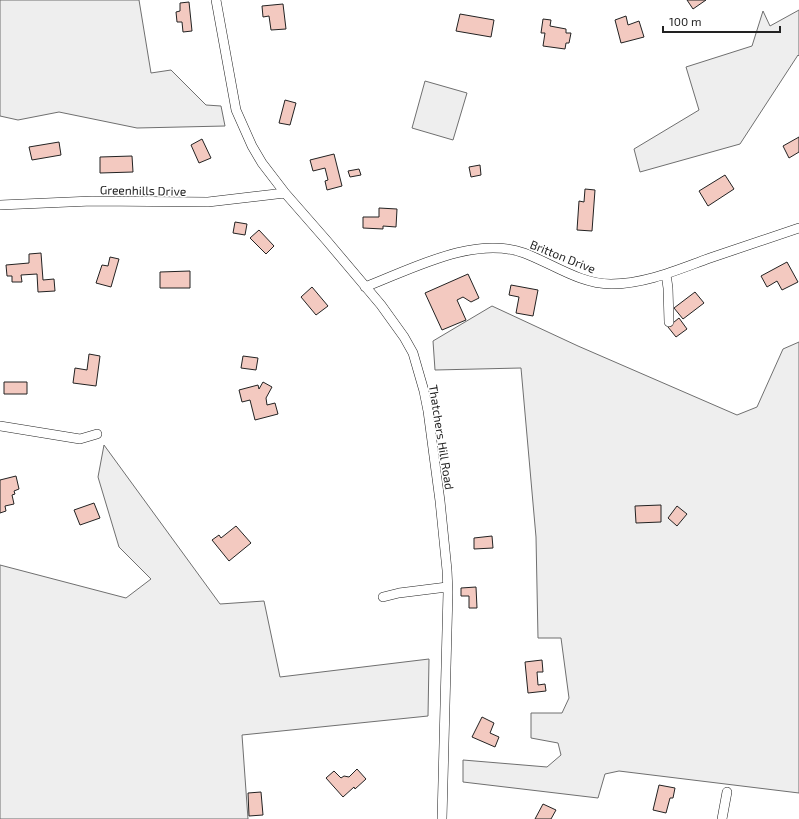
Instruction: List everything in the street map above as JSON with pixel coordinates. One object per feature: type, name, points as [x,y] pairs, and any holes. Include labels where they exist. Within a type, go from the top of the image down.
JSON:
[{"type":"street","name":"Thatchers Hill Road","points":[[216,0],[236,110],[255,152],[284,193],[365,287],[396,327],[413,353],[424,391],[440,501],[447,587],[442,819]]},
{"type":"street","name":"Greenhills Drive","points":[[0,205],[92,201],[208,202],[284,193]]},
{"type":"street","name":"Britton Drive","points":[[365,287],[452,254],[483,248],[498,247],[512,249],[525,254],[581,279],[610,284],[624,284],[666,274],[799,228]]},
{"type":"street","points":[[666,274],[669,322]]},
{"type":"street","points":[[0,426],[80,439],[97,434]]},
{"type":"street","points":[[383,597],[399,593],[447,587]]},
{"type":"street","points":[[722,819],[727,792]]},
{"type":"shaded area","points":[[0,0],[139,0],[151,73],[171,70],[206,105],[221,106],[225,126],[137,128],[59,112],[18,120],[0,116]]},
{"type":"shaded area","points":[[799,10],[799,56],[798,55],[740,144],[640,172],[634,149],[699,110],[686,67],[752,46],[763,11],[770,26]]},
{"type":"shaded area","points":[[425,81],[467,93],[453,140],[412,128]]},
{"type":"shaded area","points":[[492,306],[578,346],[737,415],[757,407],[783,349],[799,342],[799,793],[619,771],[605,774],[598,798],[463,782],[463,760],[547,767],[561,755],[558,743],[531,738],[531,713],[562,713],[569,698],[561,638],[538,638],[536,537],[521,368],[435,370],[433,341]]},
{"type":"shaded area","points":[[104,445],[220,604],[264,601],[280,677],[429,659],[428,716],[242,735],[248,819],[0,819],[0,565],[126,598],[151,579],[119,547],[98,477]]},
{"type":"building","points":[[687,0],[706,0],[693,9]]},
{"type":"building","points":[[189,2],[192,31],[183,32],[182,22],[177,22],[176,12],[180,11],[180,3]]},
{"type":"building","points":[[283,4],[286,29],[271,30],[269,16],[263,17],[262,6]]},
{"type":"building","points":[[460,14],[494,20],[491,37],[456,31]]},
{"type":"building","points":[[626,16],[628,25],[639,21],[644,37],[621,43],[615,20]]},
{"type":"building","points":[[543,19],[551,20],[550,26],[566,29],[566,33],[571,33],[569,43],[566,43],[565,49],[543,46],[545,33],[541,33]]},
{"type":"building","points":[[285,100],[296,103],[290,125],[279,123]]},
{"type":"building","points":[[799,137],[799,152],[789,158],[783,146]]},
{"type":"building","points":[[202,139],[211,158],[199,163],[191,145]]},
{"type":"building","points":[[59,142],[61,155],[32,160],[29,147]]},
{"type":"building","points":[[334,154],[342,186],[327,190],[325,181],[328,180],[325,168],[313,171],[310,160]]},
{"type":"building","points":[[132,156],[133,172],[100,173],[100,157]]},
{"type":"building","points":[[480,165],[481,175],[471,177],[469,167]]},
{"type":"building","points":[[359,169],[361,175],[350,177],[348,171]]},
{"type":"building","points":[[725,175],[734,189],[708,206],[699,191]]},
{"type":"building","points":[[585,189],[595,190],[592,231],[577,230],[579,201],[584,202]]},
{"type":"building","points":[[379,208],[397,209],[396,227],[383,226],[383,229],[363,228],[363,217],[379,217]]},
{"type":"building","points":[[235,222],[247,224],[245,235],[233,233]]},
{"type":"building","points":[[259,230],[274,246],[266,254],[250,238]]},
{"type":"building","points":[[41,253],[43,280],[54,279],[55,291],[38,292],[37,274],[21,275],[22,282],[12,282],[12,276],[7,276],[6,265],[29,263],[29,254]]},
{"type":"building","points":[[110,257],[119,259],[111,287],[96,283],[102,265],[108,266]]},
{"type":"building","points":[[787,262],[798,282],[782,290],[777,281],[767,287],[761,276]]},
{"type":"building","points":[[190,271],[190,288],[160,288],[160,272]]},
{"type":"building","points":[[468,274],[479,298],[471,302],[463,297],[457,300],[466,320],[442,330],[425,293]]},
{"type":"building","points":[[511,285],[538,290],[533,316],[516,313],[519,297],[509,295]]},
{"type":"building","points":[[312,287],[328,306],[316,315],[301,297]]},
{"type":"building","points":[[695,292],[704,303],[683,319],[674,308]]},
{"type":"building","points":[[679,318],[687,329],[676,337],[668,327]]},
{"type":"building","points":[[89,354],[100,356],[96,386],[73,383],[75,368],[87,370]]},
{"type":"building","points":[[243,356],[258,358],[256,370],[241,368]]},
{"type":"building","points":[[4,382],[27,382],[27,394],[4,394]]},
{"type":"building","points":[[263,382],[272,387],[266,398],[267,405],[275,403],[278,414],[255,420],[250,400],[242,402],[239,390],[258,385],[259,389]]},
{"type":"building","points":[[16,476],[19,489],[14,491],[15,494],[12,495],[14,504],[5,506],[6,511],[0,513],[0,480]]},
{"type":"building","points":[[94,503],[100,518],[80,525],[74,510]]},
{"type":"building","points":[[661,505],[661,522],[636,523],[635,506]]},
{"type":"building","points":[[677,506],[687,514],[677,526],[668,518]]},
{"type":"building","points":[[236,526],[251,543],[229,561],[212,540],[219,535],[221,538]]},
{"type":"building","points":[[492,536],[493,548],[474,549],[474,538]]},
{"type":"building","points":[[476,587],[477,608],[469,608],[469,596],[461,596],[461,588]]},
{"type":"building","points":[[542,660],[543,672],[537,672],[538,685],[545,684],[546,691],[528,693],[525,662]]},
{"type":"building","points":[[482,717],[494,723],[490,733],[499,737],[495,747],[472,737]]},
{"type":"building","points":[[357,769],[366,779],[343,797],[326,778],[334,771],[341,778],[344,776],[349,777]]},
{"type":"building","points":[[659,785],[675,788],[673,798],[670,798],[666,813],[653,810]]},
{"type":"building","points":[[261,792],[263,815],[249,816],[248,793]]},
{"type":"building","points":[[543,804],[556,810],[551,819],[535,819]]}]
